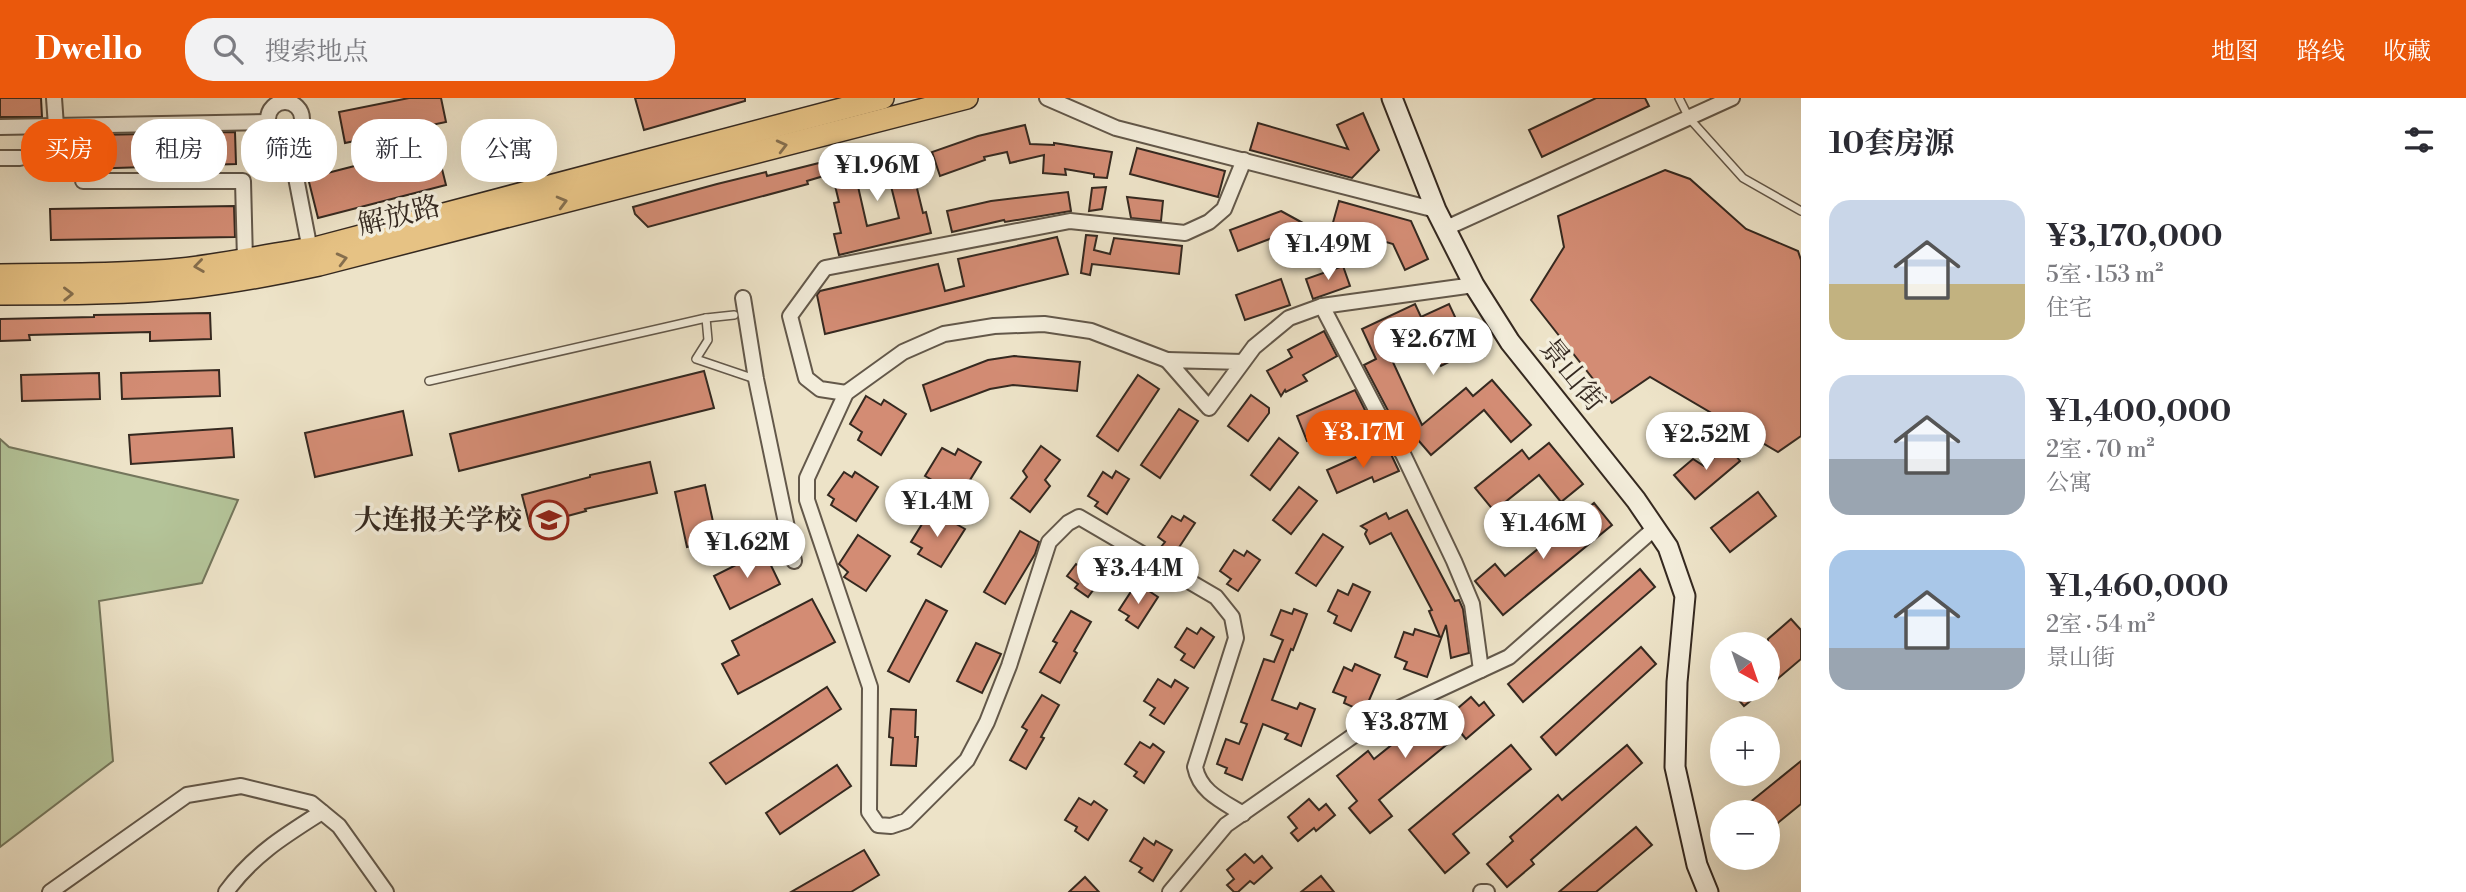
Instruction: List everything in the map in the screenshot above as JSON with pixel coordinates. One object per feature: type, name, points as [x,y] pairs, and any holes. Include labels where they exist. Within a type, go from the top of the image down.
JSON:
[{"type":"main road","name":"解放路","points":[[0,275],[120,273],[182,269],[245,260],[312,258],[883,98]]},
{"type":"main road","name":"解放路","points":[[0,295],[119,293],[192,287],[967,98]]},
{"type":"street","points":[[54,98],[56,119]]},
{"type":"street","points":[[1047,98],[1116,128],[1436,210]]},
{"type":"street","name":"景山街","points":[[1392,98],[1444,229],[1474,285],[1510,342],[1636,500],[1668,547],[1685,596],[1677,682],[1675,767],[1697,866],[1708,892]]},
{"type":"street","points":[[1444,229],[1732,98]]},
{"type":"street","points":[[268,119],[269,112],[281,100],[293,104],[302,119]]},
{"type":"street","points":[[117,125],[241,123]]},
{"type":"street","points":[[0,127],[21,127]]},
{"type":"street","points":[[0,158],[20,158]]},
{"type":"street","points":[[846,393],[820,389],[806,378],[790,316],[825,268],[1070,221],[1185,233],[1209,222],[1224,209],[1244,160]]},
{"type":"street","points":[[117,181],[243,181],[245,260]]},
{"type":"street","points":[[297,182],[312,258]]},
{"type":"street","points":[[1167,360],[1209,408],[1254,347],[1289,318],[1322,306],[1474,285]]},
{"type":"street","points":[[743,298],[756,379],[794,561]]},
{"type":"street","points":[[1322,306],[1382,421],[1404,454],[1454,561],[1472,604],[1481,670]]},
{"type":"street","points":[[1243,362],[1167,360],[1091,331],[1044,324],[994,326],[944,334],[913,348],[864,378],[846,393],[807,478],[807,500],[870,687],[869,812],[878,825],[891,826],[906,821],[967,760],[987,722],[1009,666],[1049,542],[1068,523],[1079,517],[1216,597],[1232,617],[1236,638],[1195,767],[1198,779],[1210,794],[1243,814]]},
{"type":"street","points":[[1170,892],[1226,825],[1380,717],[1509,657],[1655,528]]},
{"type":"street","points":[[50,892],[187,795],[241,786],[310,803],[339,826],[386,892]]},
{"type":"street","points":[[226,892],[240,873],[270,845],[322,812]]},
{"type":"street","points":[[1481,892],[1487,892]]},
{"type":"lane","points":[[1679,98],[1689,118],[1743,178],[1801,211]]},
{"type":"lane","points":[[429,381],[706,318],[734,315]]},
{"type":"lane","points":[[706,318],[708,340],[696,359],[756,379]]},
{"type":"green space","points":[[0,439],[9,447],[238,500],[202,583],[99,601],[113,761],[0,847]]},
{"type":"building","points":[[0,98],[41,98],[42,117],[0,117]]},
{"type":"building","points":[[409,98],[441,98],[445,119],[351,119],[351,142],[345,143],[339,112]]},
{"type":"building","points":[[635,98],[745,98],[745,101],[644,130]]},
{"type":"building","points":[[1596,98],[1645,98],[1649,106],[1542,157],[1529,130]]},
{"type":"building","points":[[1363,113],[1379,150],[1352,178],[1250,150],[1258,123],[1348,149],[1337,125]]},
{"type":"building","points":[[1025,125],[1030,144],[1054,143],[1112,152],[1107,178],[1065,169],[1066,175],[1043,173],[1044,155],[1010,163],[1007,152],[984,157],[985,160],[940,176],[932,152],[978,136]]},
{"type":"building","points":[[227,132],[235,132],[236,164],[227,164]]},
{"type":"building","points":[[131,134],[131,167],[117,168],[117,135]]},
{"type":"building","points":[[1137,148],[1225,171],[1218,197],[1130,174]]},
{"type":"building","points":[[894,149],[899,167],[911,164],[923,213],[926,212],[931,233],[839,255],[834,234],[841,233],[834,203],[839,202],[830,165]],"holes":[[[888,174],[899,218],[867,226],[857,182]]]},
{"type":"building","points":[[823,162],[827,175],[807,181],[808,184],[648,227],[635,214],[633,207],[766,172],[767,176]]},
{"type":"building","points":[[351,167],[351,182],[445,182],[446,185],[318,218],[309,182],[337,182],[337,171]]},
{"type":"building","points":[[1665,170],[1690,179],[1746,229],[1798,251],[1801,260],[1801,436],[1778,452],[1650,377],[1612,403],[1531,300],[1564,247],[1558,216]]},
{"type":"building","points":[[1106,187],[1102,209],[1089,211],[1092,188]]},
{"type":"building","points":[[1068,192],[1071,211],[1005,222],[1004,220],[952,232],[947,211],[991,201]]},
{"type":"building","points":[[1127,197],[1163,201],[1161,221],[1131,218]]},
{"type":"building","points":[[1339,201],[1411,221],[1428,259],[1405,270],[1393,244],[1332,226]]},
{"type":"building","points":[[234,206],[235,237],[51,240],[50,209]]},
{"type":"building","points":[[1281,211],[1323,234],[1310,256],[1275,237],[1238,251],[1230,230]]},
{"type":"building","points":[[1086,235],[1097,236],[1094,250],[1110,254],[1114,238],[1182,246],[1179,274],[1092,264],[1090,275],[1081,273]]},
{"type":"building","points":[[1057,237],[1068,274],[825,334],[817,295],[820,291],[938,264],[945,291],[964,286],[958,259]]},
{"type":"building","points":[[1343,266],[1350,286],[1313,299],[1306,279]]},
{"type":"building","points":[[1281,279],[1290,305],[1245,320],[1236,295]]},
{"type":"building","points":[[1415,304],[1421,317],[1449,304],[1471,351],[1441,366],[1429,339],[1391,358],[1422,425],[1466,388],[1473,396],[1492,380],[1531,425],[1511,442],[1484,410],[1431,455],[1400,419],[1394,422],[1364,365],[1376,359],[1362,329]]},
{"type":"building","points":[[210,313],[211,339],[150,341],[150,332],[29,335],[30,340],[0,341],[0,319]]},
{"type":"building","points":[[1324,331],[1337,356],[1303,375],[1307,381],[1286,392],[1285,390],[1281,396],[1267,371],[1292,357],[1288,350]]},
{"type":"building","points":[[1014,356],[1080,362],[1077,391],[1013,385],[990,389],[931,411],[923,385],[988,360]]},
{"type":"building","points":[[219,370],[220,396],[122,399],[121,373]]},
{"type":"building","points":[[704,371],[714,408],[459,471],[450,434]]},
{"type":"building","points":[[99,373],[100,399],[22,401],[21,375]]},
{"type":"building","points":[[1138,375],[1159,389],[1118,451],[1097,436]]},
{"type":"building","points":[[1355,390],[1367,414],[1307,441],[1297,416]]},
{"type":"building","points":[[1251,395],[1269,408],[1269,413],[1248,441],[1228,426]]},
{"type":"building","points":[[866,396],[881,405],[884,400],[906,414],[881,455],[858,440],[862,432],[850,424]]},
{"type":"building","points":[[1179,409],[1198,421],[1160,478],[1141,465]]},
{"type":"building","points":[[403,411],[412,455],[315,477],[305,433]]},
{"type":"building","points":[[232,428],[234,457],[131,464],[129,435]]},
{"type":"building","points":[[1279,438],[1298,453],[1270,490],[1251,475]]},
{"type":"building","points":[[1549,443],[1583,484],[1561,502],[1539,475],[1494,511],[1475,488],[1522,450],[1529,459]]},
{"type":"building","points":[[1041,446],[1060,460],[1045,480],[1050,486],[1030,512],[1011,498],[1027,477],[1023,471]]},
{"type":"building","points":[[1728,446],[1740,461],[1695,499],[1674,475],[1693,459],[1704,466]]},
{"type":"building","points":[[942,448],[955,455],[958,449],[981,462],[957,501],[936,488],[939,484],[925,476]]},
{"type":"building","points":[[1388,448],[1399,471],[1374,482],[1372,477],[1337,493],[1327,470],[1363,454],[1364,458]]},
{"type":"building","points":[[650,462],[657,493],[585,509],[586,511],[530,526],[522,495],[590,475]]},
{"type":"building","points":[[1116,471],[1129,479],[1107,514],[1095,506],[1098,502],[1088,496],[1103,472],[1112,478]]},
{"type":"building","points":[[844,472],[852,477],[855,472],[878,487],[856,521],[831,505],[834,499],[828,495]]},
{"type":"building","points":[[705,485],[717,540],[687,547],[675,492]]},
{"type":"building","points":[[1299,487],[1317,501],[1291,534],[1273,520]]},
{"type":"building","points":[[1758,492],[1776,516],[1730,552],[1711,528]]},
{"type":"building","points":[[1594,503],[1612,525],[1503,615],[1475,581],[1495,564],[1505,576]]},
{"type":"building","points":[[1407,510],[1455,601],[1459,600],[1463,609],[1469,653],[1451,658],[1446,625],[1427,677],[1404,669],[1407,662],[1395,657],[1404,632],[1413,635],[1415,629],[1440,637],[1429,611],[1432,610],[1391,533],[1370,544],[1365,534],[1367,530],[1361,526],[1386,513],[1389,519]]},
{"type":"building","points":[[927,516],[939,521],[942,516],[965,529],[941,567],[918,554],[922,548],[911,542]]},
{"type":"building","points":[[1172,516],[1181,521],[1184,516],[1195,523],[1174,555],[1161,547],[1165,542],[1158,537]]},
{"type":"building","points":[[1020,531],[1039,542],[1035,554],[1005,604],[984,592]]},
{"type":"building","points":[[1323,534],[1343,547],[1316,586],[1296,573]]},
{"type":"building","points":[[858,535],[890,556],[866,591],[844,577],[848,572],[839,564]]},
{"type":"building","points":[[1234,550],[1244,556],[1247,551],[1260,560],[1238,591],[1227,584],[1231,579],[1220,571]]},
{"type":"building","points":[[764,551],[780,584],[730,609],[714,576]]},
{"type":"building","points":[[1096,553],[1112,564],[1088,597],[1075,588],[1078,584],[1067,576],[1087,555],[1092,559]]},
{"type":"building","points":[[1640,569],[1655,587],[1523,702],[1508,684]]},
{"type":"building","points":[[1353,584],[1370,592],[1351,631],[1334,623],[1337,616],[1328,611],[1338,590],[1348,595]]},
{"type":"building","points":[[1134,587],[1143,593],[1146,589],[1158,597],[1138,628],[1126,620],[1129,616],[1119,610]]},
{"type":"building","points":[[812,599],[835,642],[738,694],[722,664],[739,655],[732,641]]},
{"type":"building","points":[[926,600],[947,611],[909,682],[888,671]]},
{"type":"building","points":[[1294,609],[1307,614],[1272,700],[1297,709],[1300,703],[1315,709],[1301,746],[1285,739],[1288,734],[1263,724],[1242,780],[1225,773],[1227,768],[1217,764],[1226,739],[1239,744],[1247,724],[1241,722],[1264,659],[1274,662],[1283,640],[1271,635],[1281,610],[1292,614]]},
{"type":"building","points":[[1071,611],[1091,622],[1060,683],[1040,672],[1057,643],[1053,641]]},
{"type":"building","points":[[1791,619],[1801,630],[1801,659],[1780,677],[1780,632],[1776,632]]},
{"type":"building","points":[[1187,628],[1197,634],[1201,628],[1214,637],[1194,668],[1181,660],[1185,654],[1175,647]]},
{"type":"building","points":[[976,643],[1001,654],[982,693],[957,681]]},
{"type":"building","points":[[1641,647],[1656,664],[1556,755],[1541,737]]},
{"type":"building","points":[[1355,664],[1380,675],[1364,712],[1344,703],[1346,697],[1333,692],[1344,667],[1352,671]]},
{"type":"building","points":[[1158,679],[1171,687],[1175,680],[1188,688],[1164,724],[1150,715],[1155,708],[1144,701]]},
{"type":"building","points":[[827,687],[841,709],[726,784],[710,763]]},
{"type":"building","points":[[1042,695],[1059,705],[1026,769],[1010,760],[1027,730],[1022,727]]},
{"type":"building","points":[[1471,697],[1479,706],[1484,702],[1494,715],[1466,739],[1461,733],[1379,800],[1392,816],[1370,833],[1349,808],[1357,801],[1337,776],[1368,751],[1374,759],[1429,715],[1437,726]]},
{"type":"building","points":[[891,709],[916,710],[916,766],[891,765]]},
{"type":"building","points":[[1140,742],[1150,748],[1153,744],[1164,752],[1144,783],[1134,776],[1137,772],[1125,764]]},
{"type":"building","points":[[1511,745],[1531,769],[1453,834],[1469,853],[1445,873],[1409,830]]},
{"type":"building","points":[[1627,745],[1642,763],[1531,860],[1534,864],[1507,887],[1487,864],[1513,841],[1510,837],[1558,795],[1562,800]]},
{"type":"building","points":[[1801,761],[1801,804],[1780,821],[1780,800],[1753,800],[1770,786],[1780,786],[1780,778]]},
{"type":"building","points":[[837,765],[851,786],[780,834],[766,813]]},
{"type":"building","points":[[1079,798],[1091,805],[1094,801],[1107,810],[1088,840],[1075,831],[1077,827],[1065,820]]},
{"type":"building","points":[[1309,799],[1319,810],[1326,804],[1335,815],[1316,831],[1314,828],[1298,841],[1291,833],[1297,828],[1288,817]]},
{"type":"building","points":[[1636,827],[1652,845],[1596,892],[1559,892]]},
{"type":"building","points":[[1144,838],[1154,845],[1156,841],[1172,850],[1153,881],[1139,872],[1142,868],[1130,861]]},
{"type":"building","points":[[864,850],[879,875],[851,892],[791,892]]},
{"type":"building","points":[[1245,854],[1254,863],[1262,856],[1272,868],[1254,884],[1250,881],[1238,892],[1234,892],[1227,885],[1234,879],[1227,870]]},
{"type":"building","points":[[1321,876],[1334,892],[1301,892]]},
{"type":"building","points":[[1085,877],[1099,892],[1069,892]]},
{"type":"place","name":"大连报关学校","points":[[549,520]]}]
